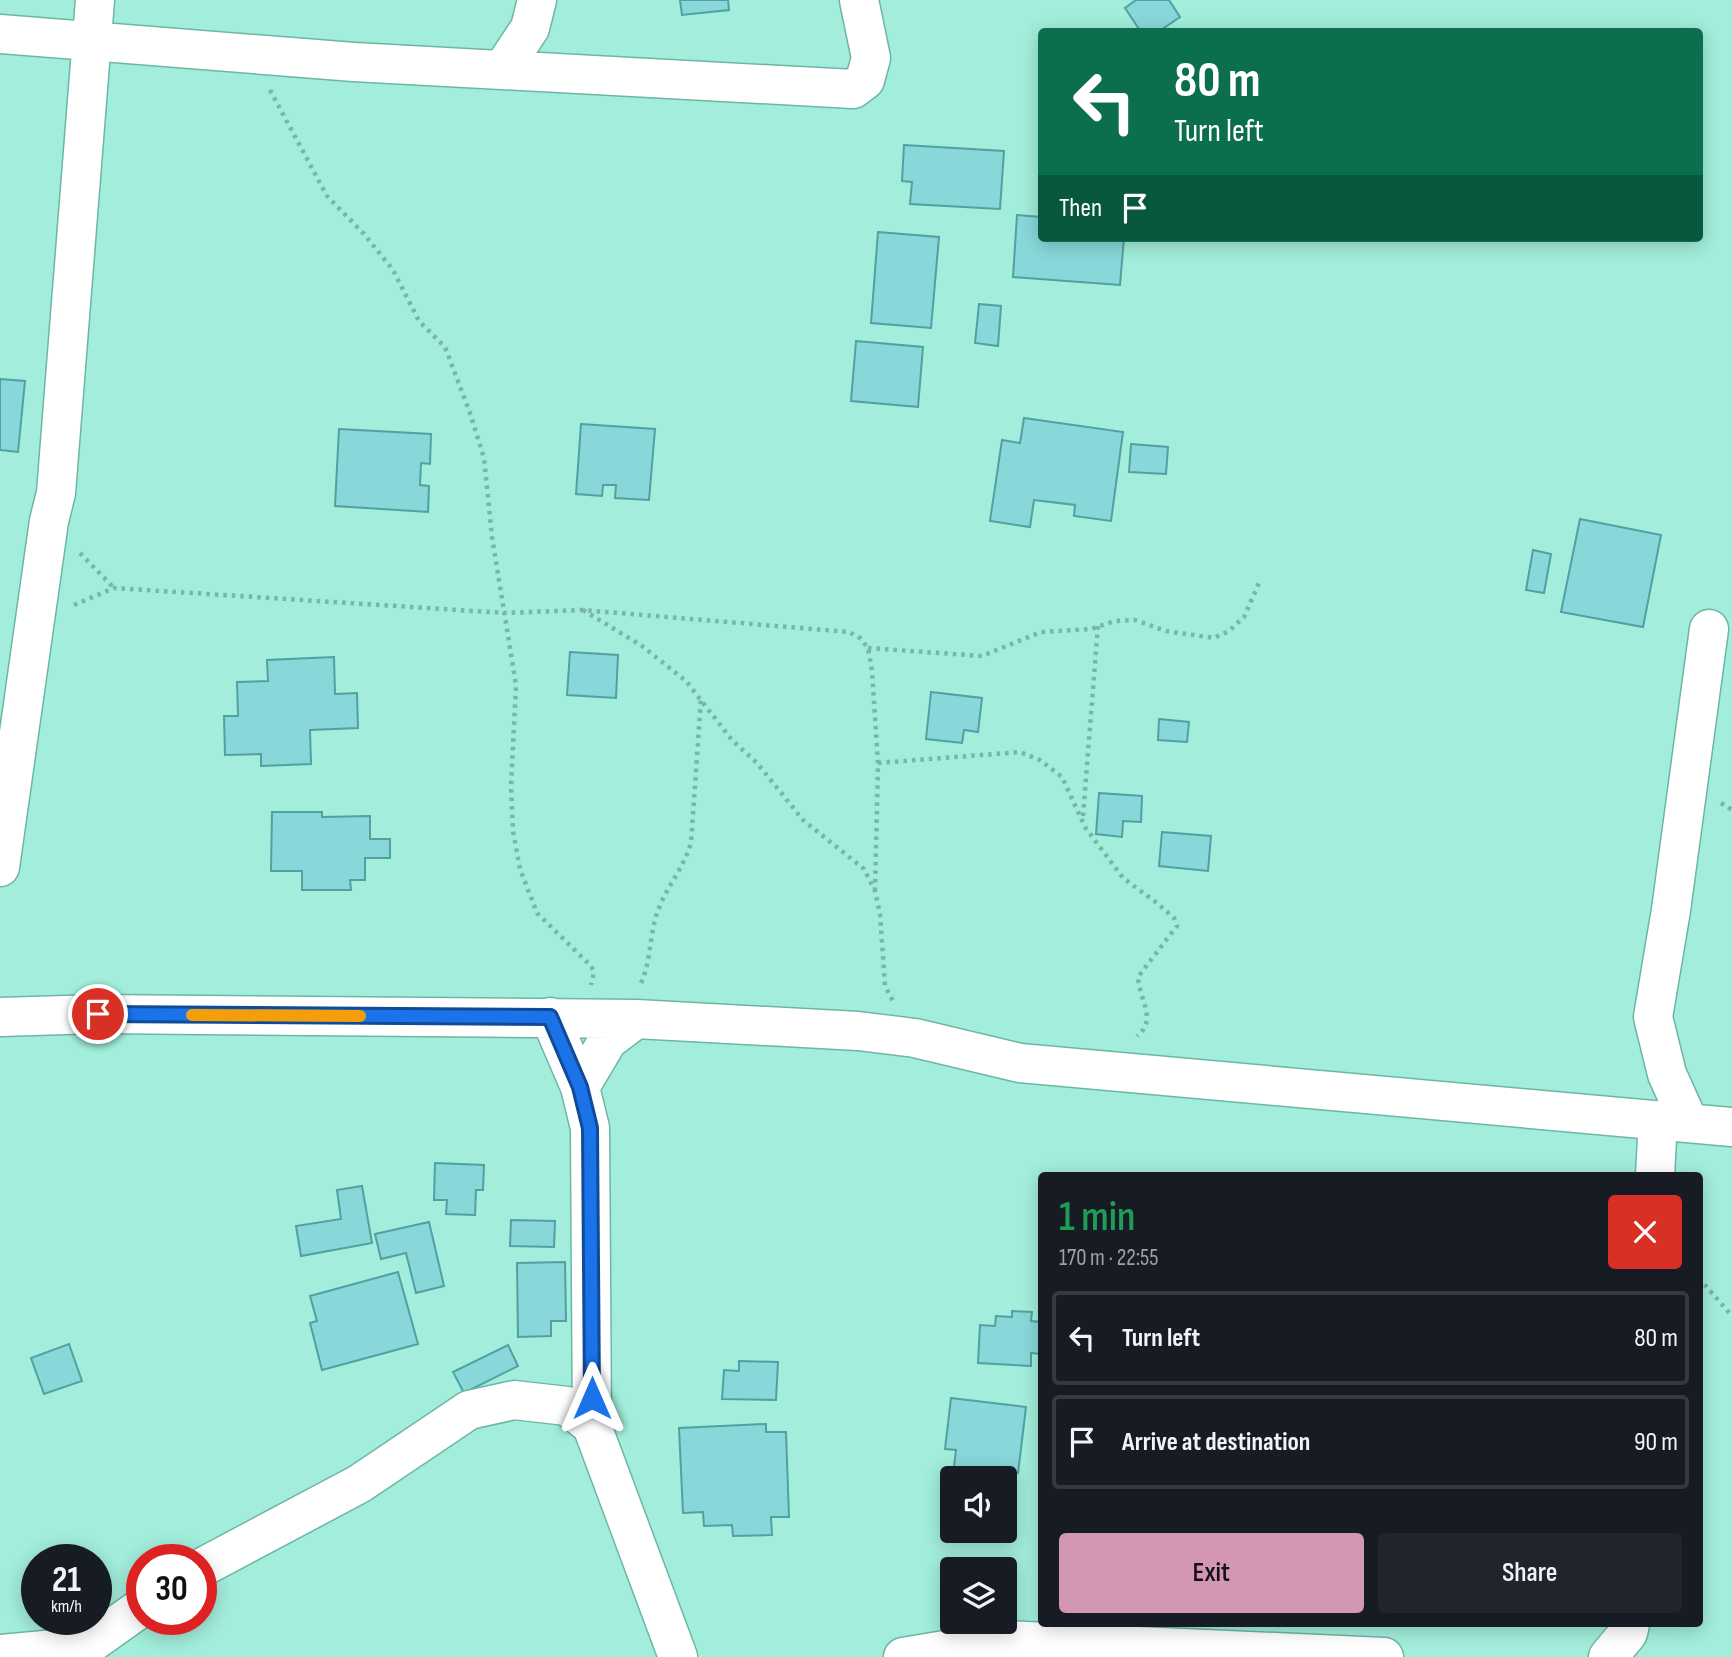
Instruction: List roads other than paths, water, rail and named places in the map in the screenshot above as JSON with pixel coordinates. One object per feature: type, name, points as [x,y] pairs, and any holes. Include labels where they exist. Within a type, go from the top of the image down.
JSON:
[{"type":"street","points":[[0,867],[49,520],[56,493],[95,0]]},
{"type":"street","points":[[502,70],[530,28],[537,0]]},
{"type":"street","points":[[0,34],[92,39],[244,54],[853,89],[865,80],[871,58],[859,0]]},
{"type":"street","points":[[1656,1172],[1674,1121],[1667,1074],[1653,1017],[1671,910],[1709,629]]},
{"type":"street","points":[[0,1017],[112,1014],[562,1017],[858,1031],[915,1038],[1020,1063],[1732,1127]]},
{"type":"street","points":[[562,1017],[590,1128],[592,1426],[678,1657]]},
{"type":"street","points":[[580,1087],[608,1040],[630,1019]]},
{"type":"street","points":[[217,1559],[359,1484],[469,1410],[514,1400],[566,1406],[592,1426]]},
{"type":"street","points":[[0,1654],[91,1652],[126,1621]]},
{"type":"street","points":[[1608,1657],[1628,1633],[1629,1627]]},
{"type":"street","points":[[903,1657],[1005,1640],[1384,1657]]}]
